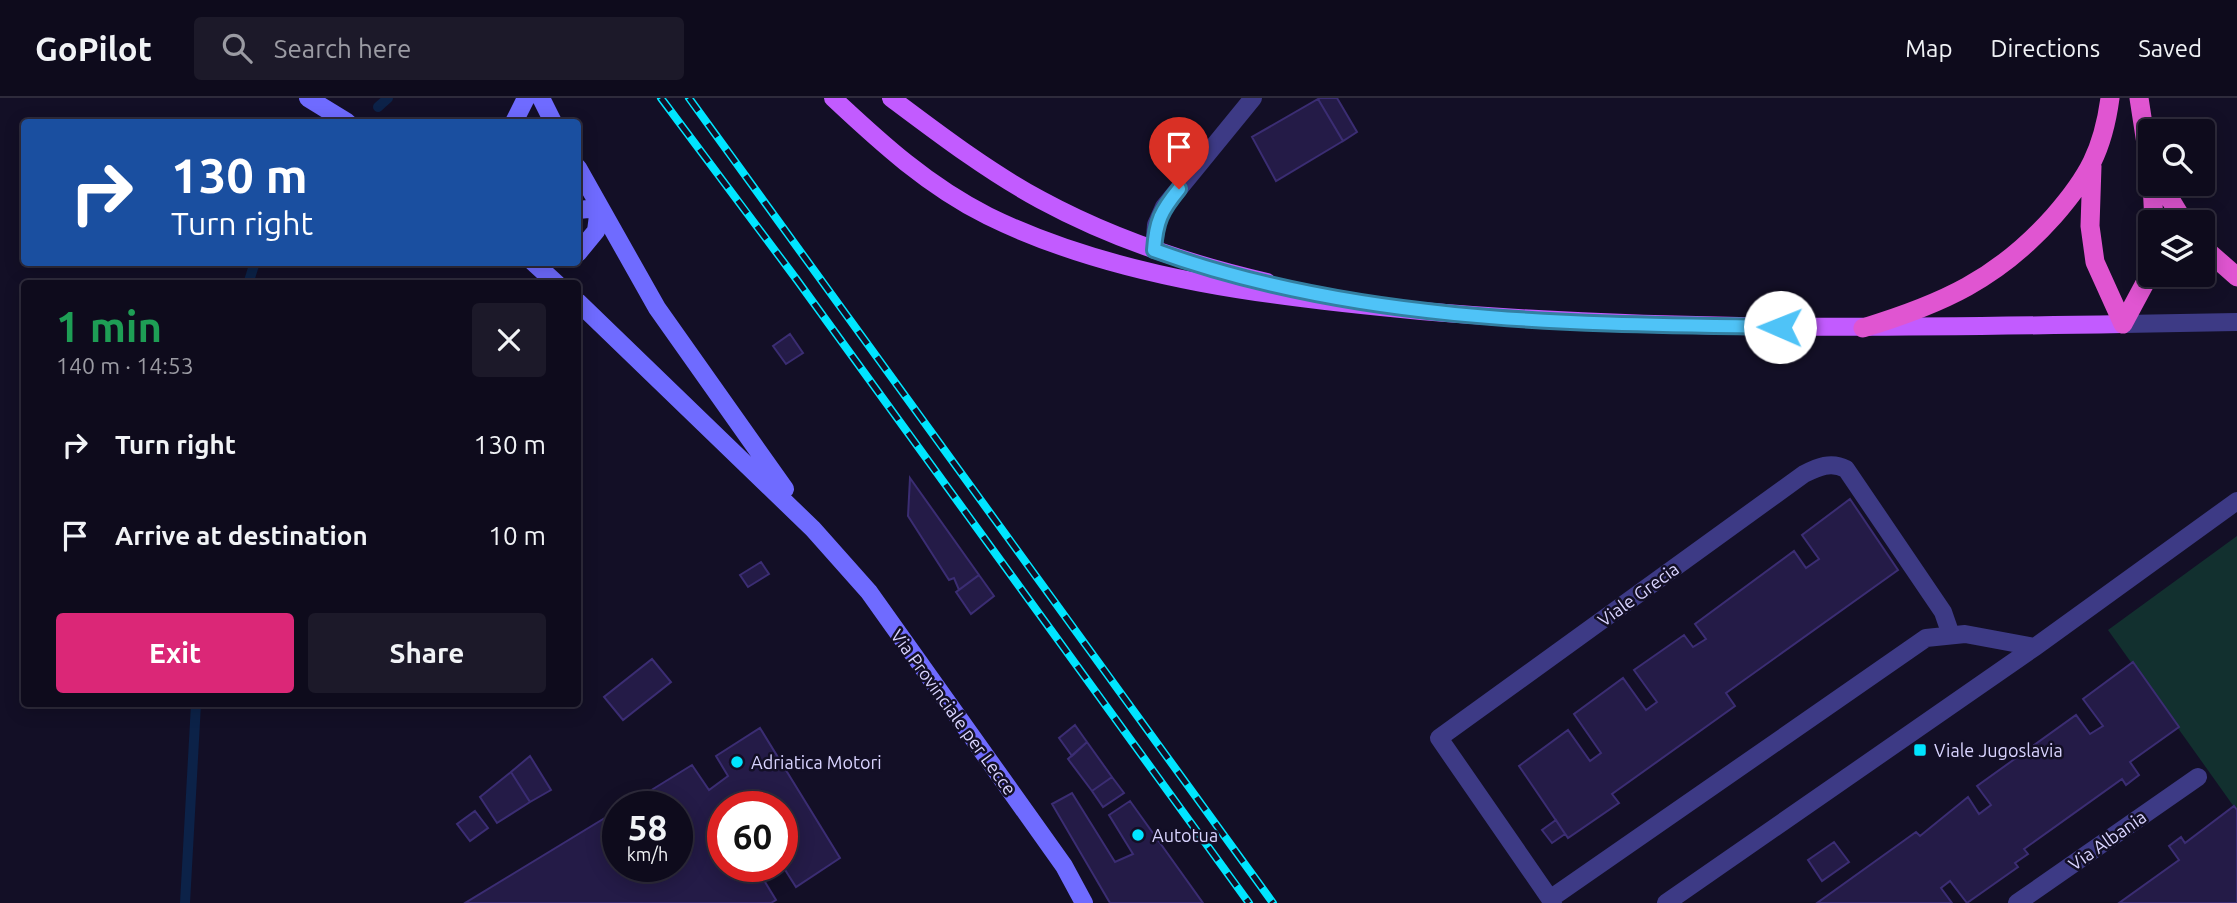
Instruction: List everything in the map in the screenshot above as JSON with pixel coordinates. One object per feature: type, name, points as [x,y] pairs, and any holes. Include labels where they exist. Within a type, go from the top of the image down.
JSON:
[{"type":"highway","points":[[1863,328],[1930,306],[1971,287],[2001,268],[2028,244],[2071,196],[2092,165],[2106,126],[2110,98]]},
{"type":"highway","points":[[2139,98],[2142,119]]},
{"type":"highway","points":[[2092,165],[2090,226],[2095,262],[2123,324]]},
{"type":"highway","points":[[2215,258],[2237,277]]},
{"type":"highway","points":[[2123,324],[2143,287]]},
{"type":"main road","points":[[308,98],[342,119]]},
{"type":"main road","points":[[516,119],[526,98]]},
{"type":"main road","points":[[541,98],[552,119]]},
{"type":"main road","points":[[833,98],[893,155],[942,190],[1028,234],[1089,255],[1222,285],[1384,307],[1530,320],[1641,325],[1863,328],[2123,324]]},
{"type":"main road","points":[[891,98],[1041,200],[1112,234],[1198,265],[1384,307]]},
{"type":"main road","points":[[581,174],[657,308],[814,528]]},
{"type":"main road","points":[[581,210],[599,208]]},
{"type":"main road","points":[[581,250],[596,232],[599,208]]},
{"type":"main road","points":[[537,266],[553,280]]},
{"type":"main road","points":[[581,305],[666,383],[814,528]]},
{"type":"main road","name":"Via Provinciale per Lecce","points":[[814,528],[869,592],[924,668],[1064,866],[1084,903]]},
{"type":"street","points":[[1154,250],[1156,225],[1164,207],[1253,98]]},
{"type":"street","points":[[2123,324],[2237,322]]},
{"type":"street","name":"Viale Grecia","points":[[1552,901],[1439,738],[1804,474],[1819,466],[1837,464],[1846,469],[1943,612],[1951,635]]},
{"type":"street","points":[[1666,903],[2035,648],[2237,501]]},
{"type":"street","points":[[1552,901],[1926,638],[1965,634],[2035,648]]},
{"type":"street","name":"Via Albania","points":[[2017,903],[2198,776]]},
{"type":"green space","points":[[2237,536],[2237,811],[2108,630]]},
{"type":"building","points":[[1337,98],[1357,132],[1343,141],[1318,99]]},
{"type":"building","points":[[1318,99],[1343,141],[1276,181],[1252,137]]},
{"type":"building","points":[[790,334],[803,353],[786,364],[773,346]]},
{"type":"building","points":[[910,478],[979,575],[959,590],[954,578],[949,580],[908,516]]},
{"type":"building","points":[[1850,499],[1898,570],[1726,693],[1735,706],[1612,794],[1619,803],[1568,838],[1519,766],[1568,730],[1590,761],[1601,753],[1574,714],[1623,678],[1646,710],[1657,702],[1634,670],[1684,635],[1693,647],[1706,639],[1695,624],[1794,551],[1806,568],[1819,559],[1802,535]]},
{"type":"building","points":[[761,562],[769,574],[748,587],[740,575]]},
{"type":"building","points":[[979,575],[994,596],[971,614],[956,592]]},
{"type":"building","points":[[652,659],[671,682],[623,720],[604,697]]},
{"type":"building","points":[[2133,662],[2179,727],[2130,762],[2139,775],[2126,785],[2122,779],[2024,849],[2028,854],[2015,863],[2018,867],[1967,903],[1950,881],[1941,888],[1952,903],[1817,903],[1916,832],[1920,836],[1968,797],[1979,814],[1991,805],[1977,786],[2076,715],[2090,734],[2103,726],[2083,699]]},
{"type":"building","points":[[1075,725],[1087,742],[1072,756],[1059,738]]},
{"type":"building","points":[[760,728],[840,858],[796,887],[793,882],[798,882],[798,791],[707,791],[707,882],[765,882],[776,900],[771,903],[465,903],[602,820],[602,882],[693,882],[693,791],[650,791],[692,765],[709,790],[728,776],[716,756]]},
{"type":"building","points":[[1087,742],[1112,777],[1092,791],[1068,759]]},
{"type":"building","points":[[530,756],[551,790],[530,802],[511,772]]},
{"type":"building","points":[[511,772],[530,802],[497,823],[480,797]]},
{"type":"building","points":[[1112,777],[1124,793],[1103,807],[1092,791]]},
{"type":"building","name":"Autotua","points":[[1072,793],[1115,862],[1133,854],[1109,815],[1130,801],[1203,903],[1110,903],[1052,804]]},
{"type":"building","points":[[2234,806],[2237,810],[2237,903],[2119,903],[2179,860],[2169,846],[2181,837],[2185,843]]},
{"type":"building","points":[[475,811],[488,828],[470,841],[457,824]]},
{"type":"building","points":[[1556,820],[1565,834],[1552,843],[1542,830]]},
{"type":"building","points":[[1834,842],[1849,862],[1822,881],[1808,860]]},
{"type":"waterway","points":[[378,107],[388,98]]},
{"type":"waterway","points":[[249,280],[254,266]]},
{"type":"waterway","points":[[185,903],[196,707]]},
{"type":"railway","points":[[661,98],[797,280],[1249,903]]},
{"type":"railway","points":[[689,98],[1273,903]]},
{"type":"place","name":"Viale Jugoslavia","points":[[1920,750]]},
{"type":"place","name":"Adriatica Motori","points":[[737,762]]},
{"type":"place","name":"Autotua","points":[[1138,835]]},
{"type":"route","points":[[1179,189],[1164,207],[1156,225],[1154,250],[1198,265],[1266,282],[1384,307],[1530,320],[1780,327]]}]
